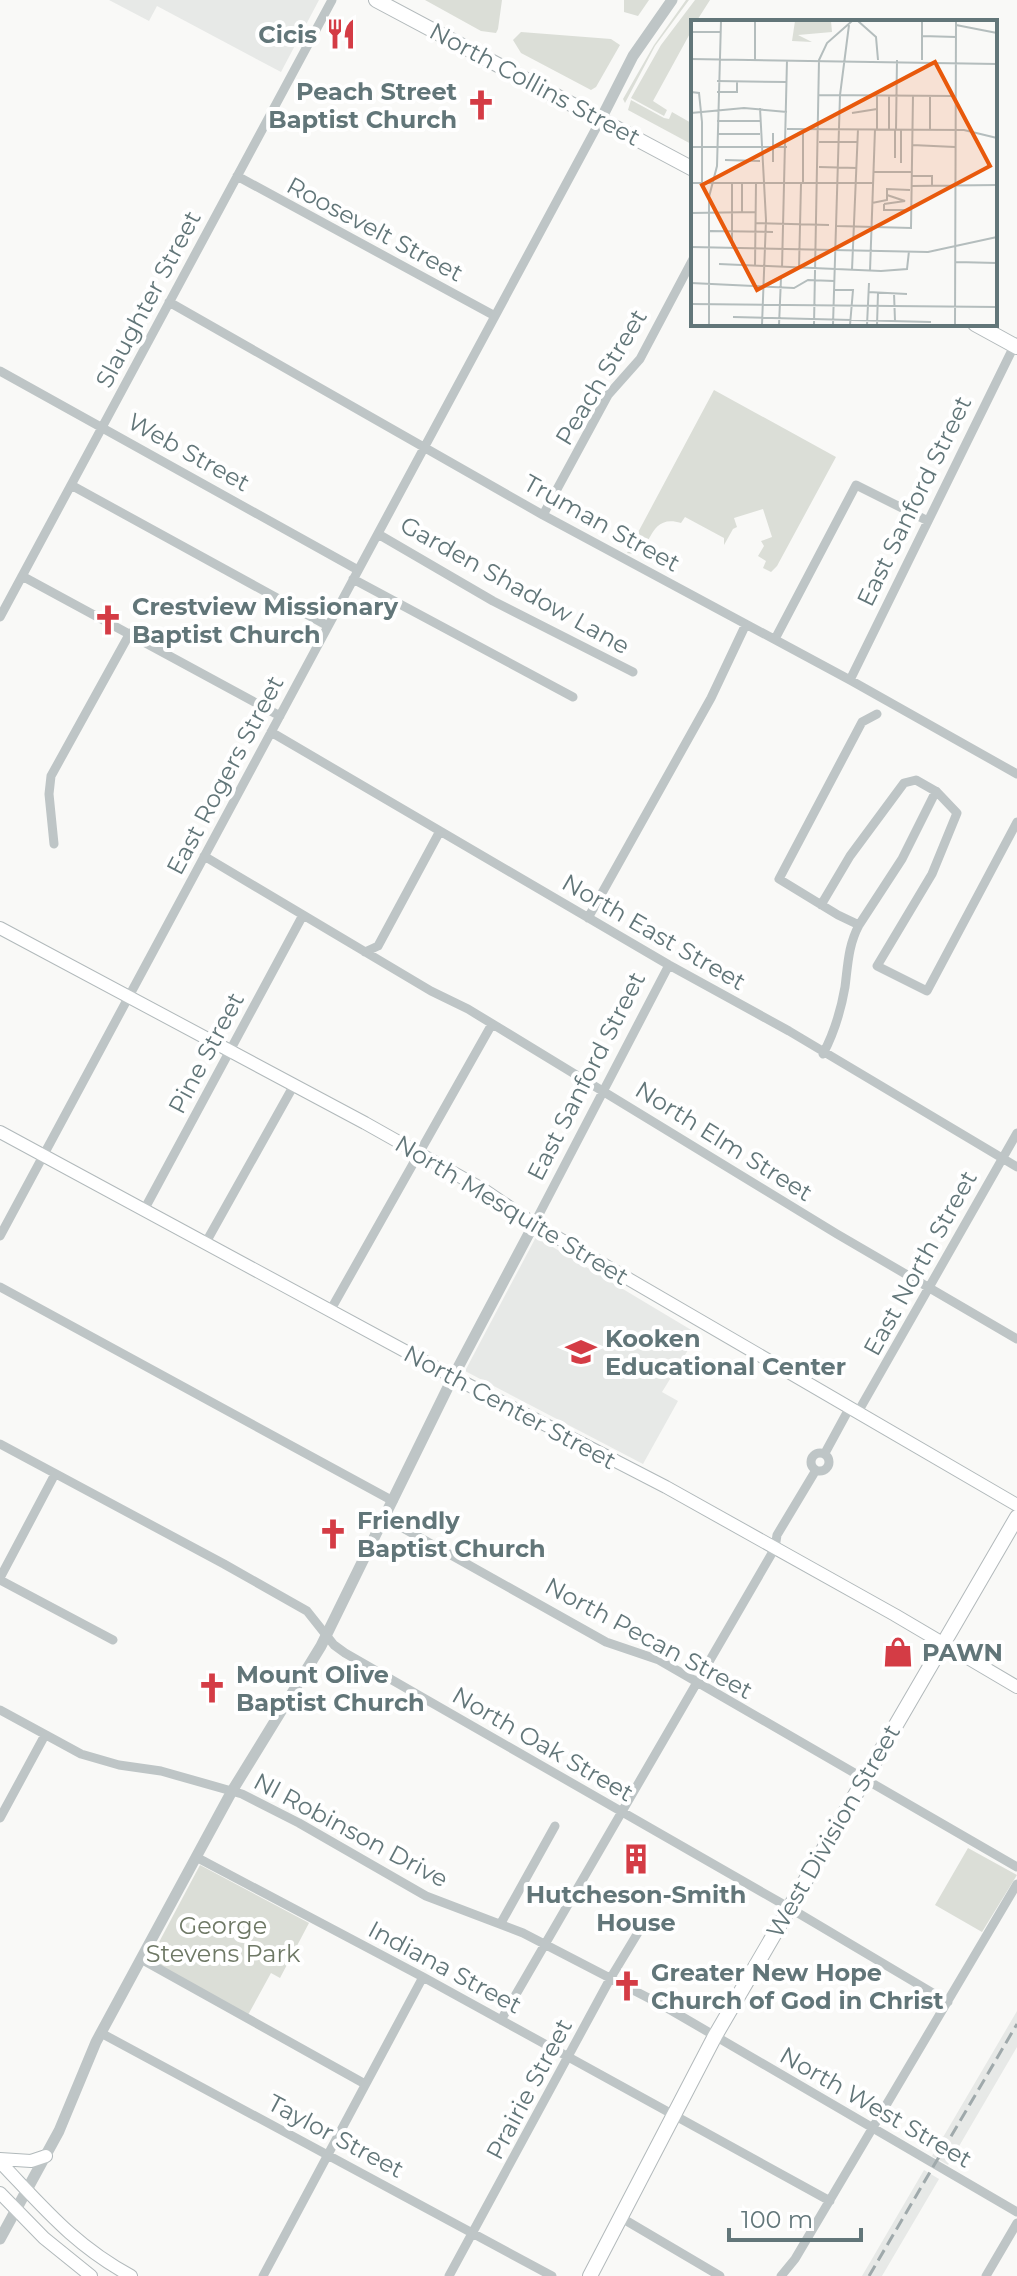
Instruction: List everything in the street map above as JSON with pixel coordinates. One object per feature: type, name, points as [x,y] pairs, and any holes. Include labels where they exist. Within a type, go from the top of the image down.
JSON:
[{"type":"main road","name":"North Collins Street","points":[[376,0],[691,168]]},
{"type":"main road","points":[[979,326],[1016,345]]},
{"type":"main road","name":"North Mesquite Street","points":[[0,928],[484,1190],[534,1224],[1017,1505]]},
{"type":"main road","name":"North Center Street","points":[[0,1132],[453,1377],[666,1487],[1017,1687]]},
{"type":"main road","name":"West Division Street","points":[[590,2276],[715,2036],[1017,1517]]},
{"type":"main road","points":[[0,2160],[31,2161],[46,2156]]},
{"type":"main road","points":[[0,2160],[48,2215],[86,2249],[131,2276]]},
{"type":"main road","points":[[0,2193],[73,2263],[91,2276]]},
{"type":"street","name":"Slaughter Street","points":[[0,617],[332,0]]},
{"type":"street","points":[[601,119],[633,56],[672,0]]},
{"type":"street","name":"East Rogers Street","points":[[0,1236],[601,119]]},
{"type":"street","name":"Roosevelt Street","points":[[237,176],[495,316]]},
{"type":"street","name":"Peach Street","points":[[543,515],[608,395],[640,359],[691,263]]},
{"type":"street","name":"Truman Street","points":[[169,302],[543,515],[775,639],[1017,774]]},
{"type":"street","name":"East Sanford Street","points":[[850,680],[1016,345]]},
{"type":"street","name":"Web Street","points":[[0,371],[573,697]]},
{"type":"street","points":[[71,485],[328,626]]},
{"type":"street","points":[[775,639],[856,485],[928,521]]},
{"type":"street","name":"Garden Shadow Lane","points":[[378,534],[493,601],[633,672]]},
{"type":"street","points":[[22,576],[280,716]]},
{"type":"street","points":[[588,918],[711,698],[746,624]]},
{"type":"street","points":[[54,844],[49,794],[51,776],[130,633]]},
{"type":"street","points":[[859,925],[779,879],[862,722],[877,714]]},
{"type":"street","name":"North East Street","points":[[271,732],[669,965],[789,1031],[1017,1167]]},
{"type":"street","points":[[821,905],[850,856],[904,783],[916,780],[936,791],[957,813],[932,874],[877,966],[927,991],[1017,822]]},
{"type":"street","points":[[823,1054],[833,1034],[845,989],[849,943],[902,859],[936,791]]},
{"type":"street","points":[[365,952],[378,946],[440,831]]},
{"type":"street","name":"North Elm Street","points":[[204,856],[492,1024],[837,1234],[1017,1339]]},
{"type":"street","name":"Pine Street","points":[[144,1210],[303,915]]},
{"type":"street","name":"East Sanford Street","points":[[0,2239],[46,2156],[101,2033],[196,1857],[232,1791],[321,1646],[453,1377],[669,965]]},
{"type":"street","points":[[330,1311],[492,1024]]},
{"type":"street","points":[[205,1244],[294,1085]]},
{"type":"street","name":"East North Street","points":[[775,1548],[777,1535],[816,1470],[811,1458],[816,1453],[825,1453],[932,1287],[1017,1133]]},
{"type":"street","points":[[0,1287],[393,1501]]},
{"type":"street","name":"North Oak Street","points":[[0,1444],[307,1611],[334,1645],[345,1653],[948,2002]]},
{"type":"street","points":[[55,1474],[0,1579],[113,1640]]},
{"type":"street","name":"North Pecan Street","points":[[385,1518],[606,1642],[659,1660],[1017,1867]]},
{"type":"street","points":[[501,2020],[775,1548]]},
{"type":"street","name":"Nl Robinson Drive","points":[[0,1710],[81,1754],[119,1765],[161,1771],[232,1791],[299,1823],[426,1896],[501,1923],[543,1943],[715,2036]]},
{"type":"street","points":[[0,1818],[45,1735]]},
{"type":"street","points":[[501,1923],[555,1826]]},
{"type":"street","name":"Indiana Street","points":[[196,1857],[423,1977],[830,2201]]},
{"type":"street","points":[[781,2276],[795,2259],[874,2129],[1017,1884]]},
{"type":"street","name":"Prairie Street","points":[[449,2276],[610,1979],[645,1921]]},
{"type":"street","points":[[141,1959],[365,2084]]},
{"type":"street","points":[[263,2276],[423,1977]]},
{"type":"street","name":"Taylor Street","points":[[101,2033],[552,2276]]},
{"type":"street","name":"North West Street","points":[[715,2036],[1017,2212]]},
{"type":"street","points":[[620,2217],[720,2276]]},
{"type":"street","points":[[986,2276],[1017,2223]]},
{"type":"shaded area","points":[[109,0],[319,0],[281,72],[157,6],[149,21]]},
{"type":"shaded area","name":"Kooken Educational Center","points":[[536,1237],[698,1334],[662,1392],[678,1401],[643,1464],[465,1371]]},
{"type":"shaded area","points":[[1017,2011],[1017,2047],[948,2165],[932,2156]]},
{"type":"shaded area","points":[[924,2170],[939,2179],[882,2276],[862,2276]]},
{"type":"green space","points":[[425,0],[502,0],[498,29],[496,33],[481,31]]},
{"type":"green space","points":[[624,0],[649,0],[638,16],[624,12]]},
{"type":"green space","points":[[689,0],[655,46],[625,103],[623,99],[654,45]]},
{"type":"green space","points":[[695,0],[710,0],[697,20],[691,20],[691,32],[653,101],[667,110],[664,116],[631,98],[661,45]]},
{"type":"green space","points":[[521,32],[611,39],[620,45],[596,87],[591,90],[521,53],[513,40]]},
{"type":"green space","points":[[631,100],[664,118],[669,119],[672,112],[691,123],[691,144],[628,110]]},
{"type":"green space","points":[[714,390],[836,457],[771,572],[763,568],[766,561],[758,556],[764,546],[761,541],[772,537],[763,509],[734,518],[737,527],[724,545],[724,538],[685,517],[681,523],[669,521],[661,524],[642,550],[627,553]]},
{"type":"green space","points":[[968,1848],[1017,1875],[982,1932],[935,1905]]},
{"type":"green space","name":"George Stevens Park","points":[[200,1865],[309,1923],[280,1978],[271,1973],[248,2015],[149,1961]]},
{"type":"railway","points":[[869,2276],[1017,2024]]},
{"type":"place","name":"Cicis","points":[[341,34]]},
{"type":"place","name":"Peach Street Baptist Church","points":[[481,105]]},
{"type":"place","name":"Crestview Missionary Baptist Church","points":[[108,620]]},
{"type":"place","name":"Kooken Educational Center","points":[[581,1352]]},
{"type":"place","name":"Friendly Baptist Church","points":[[333,1534]]},
{"type":"place","name":"PAWN","points":[[898,1652]]},
{"type":"place","name":"Mount Olive Baptist Church","points":[[212,1688]]},
{"type":"place","name":"Hutcheson-Smith House","points":[[636,1859]]},
{"type":"place","name":"Greater New Hope Church of God in Christ","points":[[627,1986]]}]
